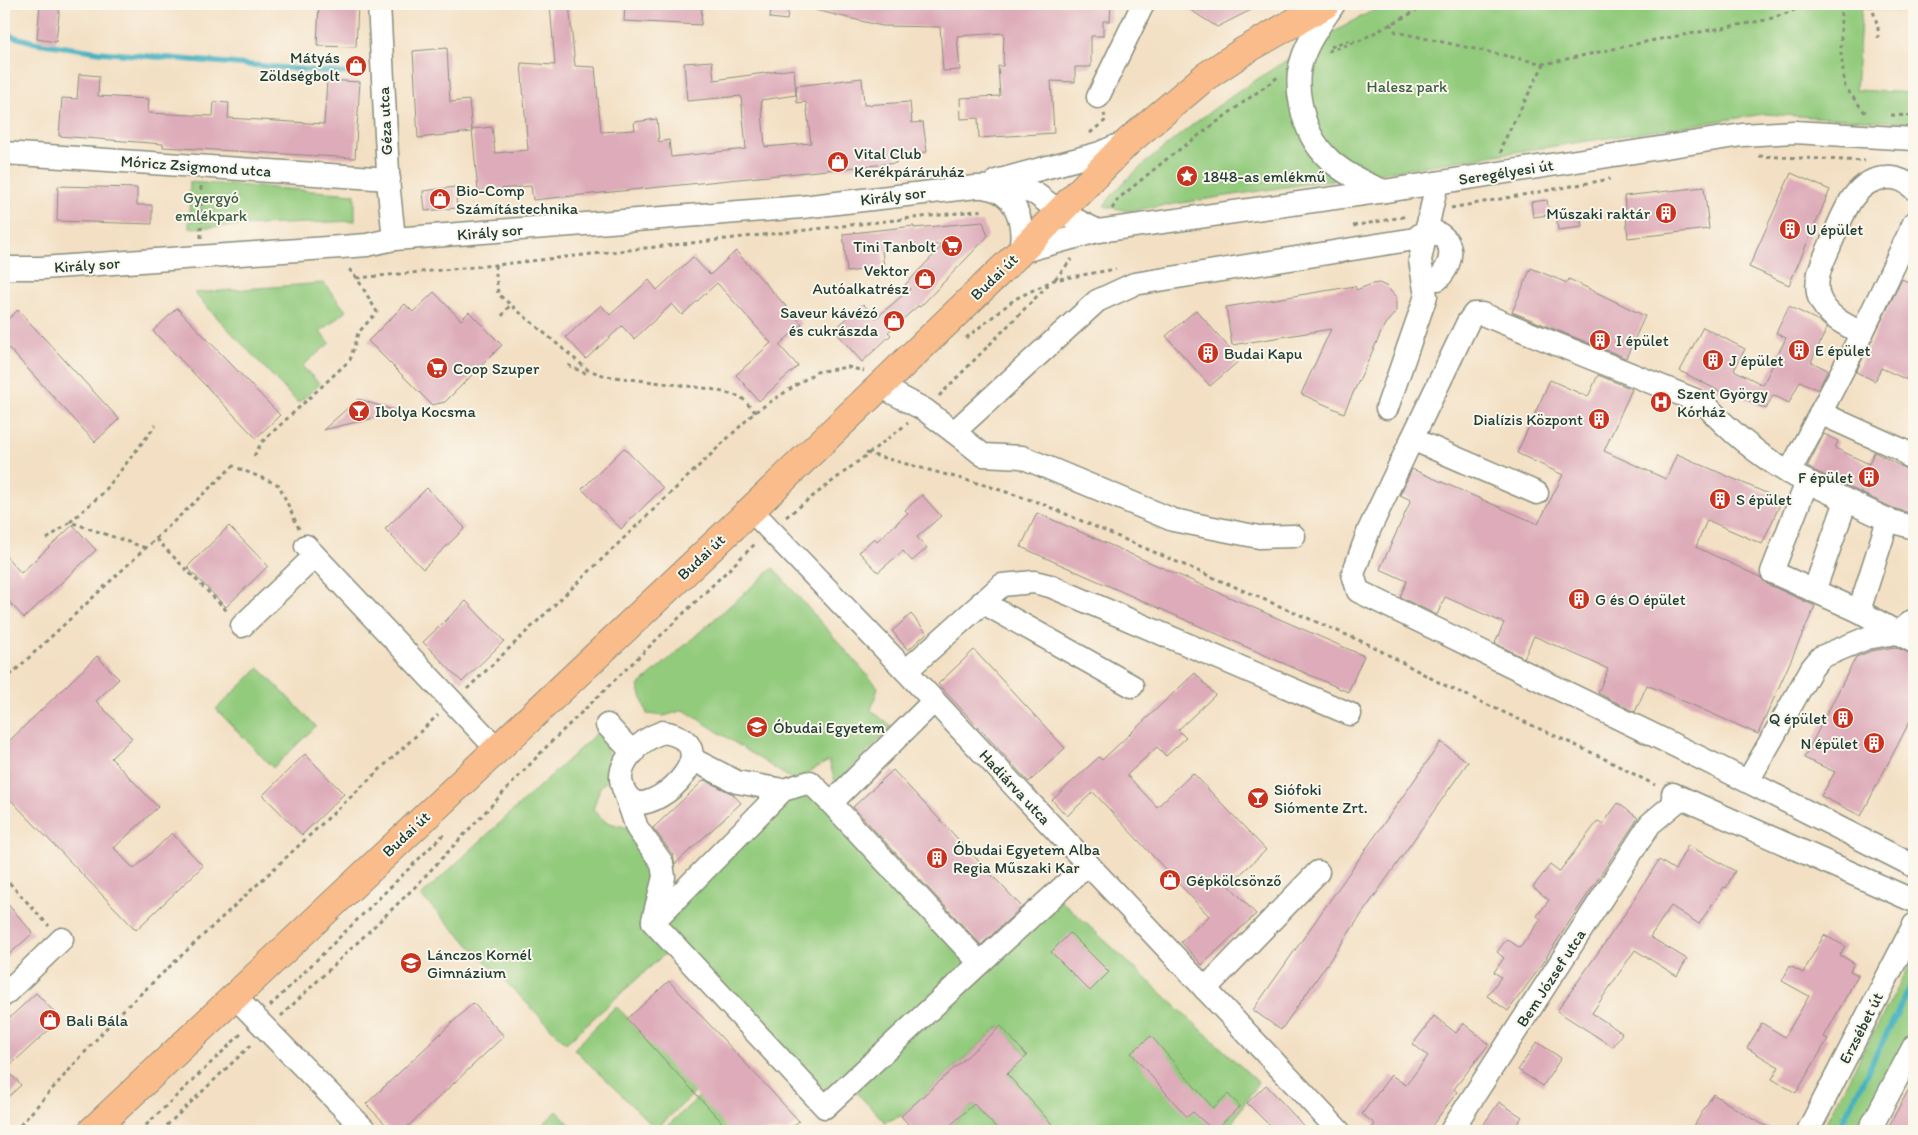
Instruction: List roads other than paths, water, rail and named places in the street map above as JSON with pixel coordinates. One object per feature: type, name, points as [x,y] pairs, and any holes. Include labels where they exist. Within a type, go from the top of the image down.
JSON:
[{"type":"main road","name":"Budai út","points":[[92,1131],[751,510],[876,380],[1020,252],[1129,141],[1205,77],[1244,51],[1326,4]]},
{"type":"street","name":"Géza utca","points":[[379,4],[394,238]]},
{"type":"street","points":[[1098,97],[1143,4]]},
{"type":"street","points":[[1334,4],[1313,36],[1302,60],[1299,86],[1300,99],[1308,132],[1315,144],[1340,170],[1361,182],[1384,191]]},
{"type":"street","name":"Seregélyesi út","points":[[1020,252],[1098,231],[1384,191],[1742,135],[1794,132],[1914,139]]},
{"type":"street","name":"Király sor","points":[[976,187],[1092,155],[1129,141]]},
{"type":"street","name":"Móricz Zsigmond utca","points":[[4,153],[389,179]]},
{"type":"street","points":[[1862,333],[1841,323],[1829,312],[1818,294],[1818,274],[1844,211],[1865,184],[1879,178],[1895,178],[1914,189]]},
{"type":"street","points":[[1386,408],[1426,296],[1420,260],[1437,183]]},
{"type":"street","name":"Király sor","points":[[4,268],[42,268],[200,258],[367,245],[394,238],[802,207],[976,187],[1012,186],[1025,189],[1042,197],[1060,212]]},
{"type":"street","name":"Király sor","points":[[976,187],[1003,193],[1016,208],[1023,230],[1020,252]]},
{"type":"street","points":[[1060,212],[1098,231]]},
{"type":"street","points":[[1908,632],[1772,572],[1798,478],[1820,413],[1862,333],[1914,223]]},
{"type":"street","points":[[954,432],[1097,301],[1115,291],[1134,284],[1415,239],[1426,230],[1436,231],[1446,240],[1450,249],[1452,258],[1448,268],[1438,279]]},
{"type":"street","points":[[1914,528],[1888,520],[1798,478],[1757,453],[1705,404],[1482,314],[1474,314],[1468,322],[1369,530],[1353,574],[1358,591],[1748,781],[1914,866]]},
{"type":"street","points":[[876,380],[925,410],[983,455],[1022,457],[1173,520],[1259,537],[1294,536]]},
{"type":"street","points":[[1820,413],[1902,450],[1914,460]]},
{"type":"street","points":[[1412,439],[1537,492]]},
{"type":"street","points":[[1814,591],[1846,501]]},
{"type":"street","name":"Hadiárva utca","points":[[751,510],[906,670],[1338,1131]]},
{"type":"street","points":[[1859,611],[1888,520]]},
{"type":"street","points":[[242,626],[311,551],[497,749]]},
{"type":"street","points":[[906,670],[1002,585],[1034,582],[1050,586],[1350,714]]},
{"type":"street","points":[[982,602],[1132,686]]},
{"type":"street","points":[[1748,781],[1812,668],[1821,657],[1867,638],[1908,632]]},
{"type":"street","points":[[831,802],[934,701]]},
{"type":"street","points":[[607,725],[633,753]]},
{"type":"street","points":[[624,793],[631,800],[641,804],[651,802],[661,796],[689,770],[692,759],[688,743],[681,737],[663,732],[653,736],[624,761],[620,772],[620,782],[624,793],[637,828],[662,863],[664,877],[653,922]]},
{"type":"street","points":[[692,759],[737,782],[784,790],[810,782],[831,802],[980,963]]},
{"type":"street","points":[[653,922],[784,790]]},
{"type":"street","name":"Bem József utca","points":[[1451,1131],[1650,824],[1677,796],[1914,901]]},
{"type":"street","points":[[653,922],[825,1107],[1088,864]]},
{"type":"street","points":[[1206,988],[1318,872]]},
{"type":"street","name":"Erzsébet út","points":[[1808,1131],[1914,925]]},
{"type":"street","points":[[4,994],[62,939]]},
{"type":"street","points":[[235,997],[366,1131]]},
{"type":"street","points":[[1869,1131],[1914,1046]]},
{"type":"waterway","points":[[4,34],[37,43],[100,52],[355,74]]},
{"type":"waterway","points":[[1838,1131],[1914,979]]},
{"type":"place","name":"Mátyás Zöldségbolt","points":[[356,66]]},
{"type":"place","name":"Vital Club Kerékpáráruház","points":[[838,162]]},
{"type":"place","name":"1848-as emlékmű","points":[[1187,176]]},
{"type":"place","name":"Bio-Comp Számítástechnika","points":[[440,199]]},
{"type":"place","name":"Műszaki raktár","points":[[1666,213]]},
{"type":"place","name":"U épület","points":[[1790,229]]},
{"type":"place","name":"Tini Tanbolt","points":[[952,246]]},
{"type":"place","name":"Vektor Autóalkatrész","points":[[925,279]]},
{"type":"place","name":"Saveur kávézó és cukrászda","points":[[894,321]]},
{"type":"place","name":"I épület","points":[[1600,340]]},
{"type":"place","name":"E épület","points":[[1799,350]]},
{"type":"place","name":"Budai Kapu","points":[[1208,353]]},
{"type":"place","name":"J épület","points":[[1713,360]]},
{"type":"place","name":"Coop Szuper","points":[[437,368]]},
{"type":"place","name":"Szent György Kórház","points":[[1661,402]]},
{"type":"place","name":"Ibolya Kocsma","points":[[359,411]]},
{"type":"place","name":"Dialízis Központ","points":[[1599,419]]},
{"type":"place","name":"F épület","points":[[1869,477]]},
{"type":"place","name":"S épület","points":[[1720,499]]},
{"type":"place","name":"G és O épület","points":[[1579,599]]},
{"type":"place","name":"Q épület","points":[[1843,718]]},
{"type":"place","name":"Óbudai Egyetem","points":[[757,727]]},
{"type":"place","name":"N épület","points":[[1874,743]]},
{"type":"place","name":"Siófoki Siómente Zrt.","points":[[1258,798]]},
{"type":"place","name":"Óbudai Egyetem Alba Regia Műszaki Kar","points":[[937,858]]},
{"type":"place","name":"Gépkölcsönző","points":[[1170,880]]},
{"type":"place","name":"Lánczos Kornél Gimnázium","points":[[411,963]]},
{"type":"place","name":"Bali Bála","points":[[50,1020]]},
{"type":"park label","name":"Halesz park","points":[[1407,86]]},
{"type":"park label","name":"Gyergyó emlékpark","points":[[211,206]]}]
